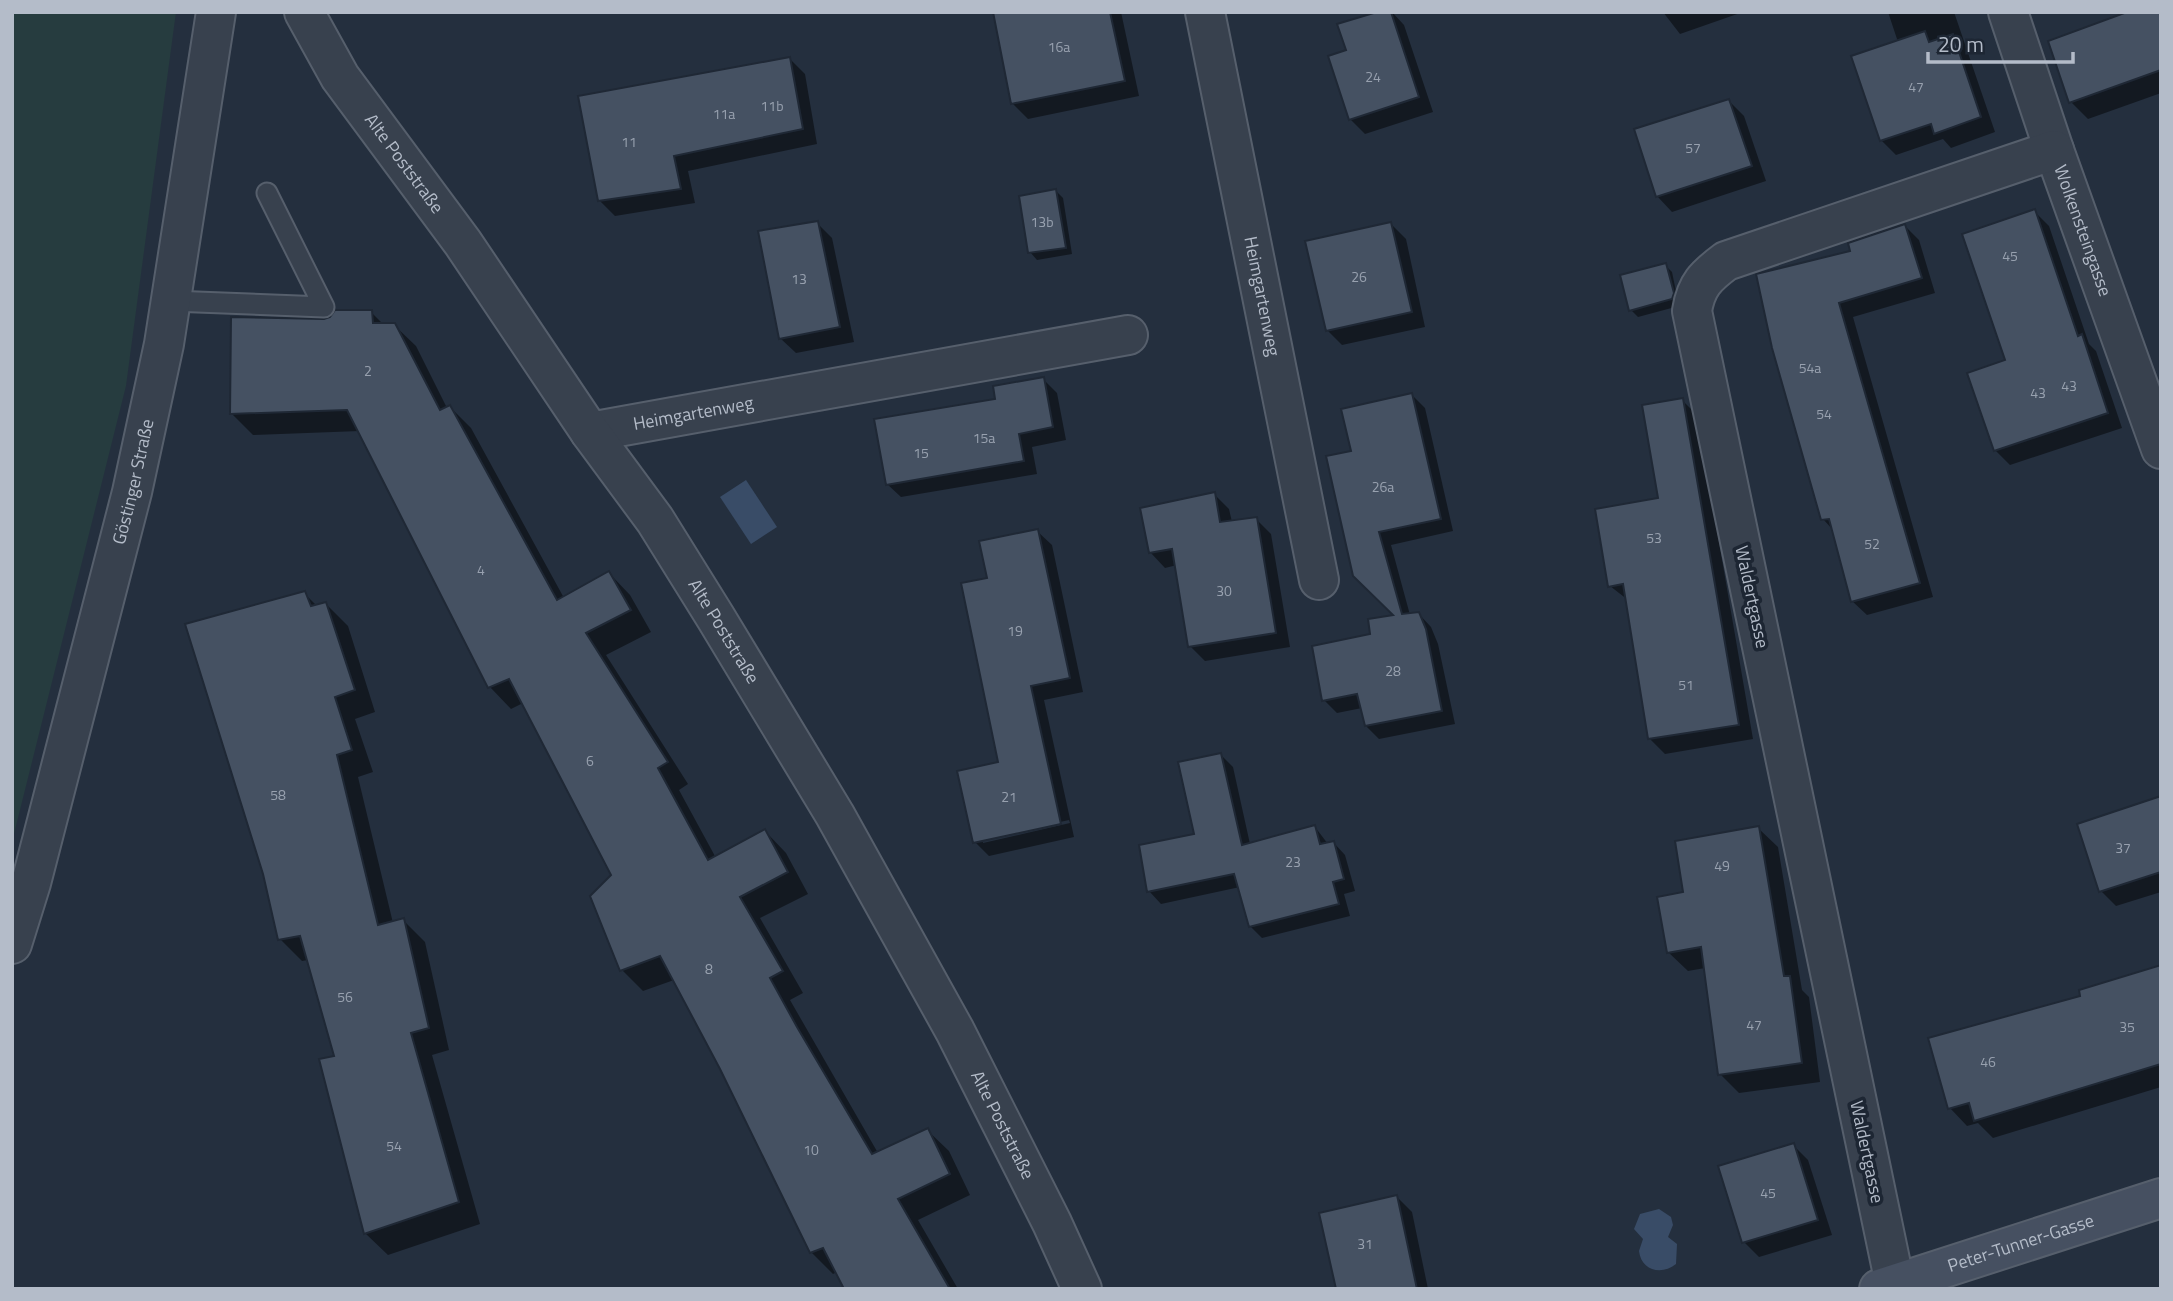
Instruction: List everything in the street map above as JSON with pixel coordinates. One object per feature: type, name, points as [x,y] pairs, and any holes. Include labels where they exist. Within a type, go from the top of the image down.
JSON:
[{"type":"main road","name":"Peter-Tunner-Gasse","points":[[1887,1286],[2161,1198]]},
{"type":"street","name":"Göstinger Straße","points":[[12,944],[31,883],[128,505],[171,301],[216,12]]},
{"type":"street","name":"Alte Poststraße","points":[[304,12],[340,77],[463,243],[590,432],[655,520],[835,816],[955,1031],[1052,1223],[1082,1289]]},
{"type":"street","name":"Heimgartenweg","points":[[1205,12],[1319,580]]},
{"type":"street","name":"Wolkensteingasse","points":[[2008,12],[2054,150],[2161,449]]},
{"type":"street","name":"Waldertgasse","points":[[1887,1286],[1692,311],[1699,283],[1726,261],[2054,150]]},
{"type":"street","name":"Heimgartenweg","points":[[590,432],[1128,335]]},
{"type":"lane","points":[[171,301],[324,307],[267,193]]},
{"type":"green space","points":[[12,12],[176,12],[126,386],[12,842]]},
{"type":"water","points":[[746,480],[777,527],[751,544],[720,497]]},
{"type":"water","points":[[1659,1209],[1671,1217],[1673,1225],[1668,1237],[1677,1244],[1676,1264],[1664,1270],[1653,1269],[1644,1263],[1639,1251],[1643,1239],[1634,1229],[1640,1214]]},
{"type":"building","points":[[993,12],[1110,12],[1125,81],[1011,104]]},
{"type":"building","points":[[1377,12],[1391,12],[1419,97],[1349,120],[1328,56],[1346,50],[1337,24]]},
{"type":"building","points":[[2127,12],[2161,12],[2161,70],[2069,103],[2048,41]]},
{"type":"building","points":[[1925,31],[1929,42],[1953,34],[1981,117],[1934,134],[1931,124],[1880,141],[1851,56]]},
{"type":"building","points":[[790,57],[803,129],[674,156],[681,189],[598,201],[578,96]]},
{"type":"building","points":[[1729,99],[1752,166],[1656,197],[1634,129]]},
{"type":"building","points":[[1056,189],[1066,248],[1028,253],[1019,196]]},
{"type":"building","points":[[2035,209],[2078,336],[2082,334],[2108,413],[1994,451],[1967,373],[2005,360],[1962,234]]},
{"type":"building","points":[[818,221],[840,327],[779,339],[758,231]]},
{"type":"building","points":[[1391,222],[1412,312],[1326,331],[1305,241]]},
{"type":"building","points":[[1905,224],[1922,278],[1839,303],[1920,583],[1851,602],[1829,519],[1821,520],[1772,348],[1756,274],[1850,251],[1848,243]]},
{"type":"building","points":[[1666,263],[1674,293],[1672,299],[1629,311],[1620,275]]},
{"type":"building","points":[[335,310],[372,310],[373,323],[395,323],[440,410],[450,405],[557,600],[609,571],[631,610],[586,633],[668,762],[658,768],[708,860],[765,829],[788,872],[740,897],[783,971],[770,978],[797,1027],[872,1154],[928,1128],[950,1174],[898,1199],[950,1289],[844,1289],[823,1248],[810,1253],[720,1069],[660,956],[620,971],[590,896],[611,875],[509,679],[488,688],[347,410],[230,414],[231,317],[324,319],[330,317]]},
{"type":"building","points":[[1044,377],[1053,427],[1019,434],[1024,461],[886,485],[874,419],[995,399],[993,386]]},
{"type":"building","points":[[1412,393],[1441,519],[1379,532],[1402,614],[1419,612],[1426,629],[1442,711],[1365,726],[1357,694],[1322,701],[1312,646],[1370,634],[1368,619],[1393,615],[1353,576],[1326,456],[1351,451],[1341,409]]},
{"type":"building","points":[[1683,398],[1739,725],[1648,739],[1623,584],[1608,587],[1595,509],[1658,498],[1642,405]]},
{"type":"building","points":[[1215,492],[1220,522],[1257,517],[1276,633],[1188,647],[1172,549],[1149,553],[1140,508]]},
{"type":"building","points":[[1038,529],[1070,678],[1031,686],[1061,824],[973,843],[957,771],[998,762],[961,583],[987,578],[979,541]]},
{"type":"building","points":[[305,591],[311,606],[326,602],[355,690],[335,697],[352,750],[337,755],[378,925],[404,918],[429,1028],[411,1033],[459,1202],[364,1234],[319,1059],[334,1056],[300,936],[278,940],[263,874],[185,624]]},
{"type":"building","points":[[1221,753],[1242,845],[1315,825],[1320,844],[1334,841],[1344,879],[1333,882],[1339,904],[1249,927],[1234,874],[1147,892],[1139,845],[1194,834],[1178,762]]},
{"type":"building","points":[[2161,796],[2161,872],[2099,892],[2077,824]]},
{"type":"building","points":[[1759,826],[1784,976],[1790,976],[1802,1063],[1718,1075],[1701,947],[1667,953],[1657,897],[1683,892],[1675,841]]},
{"type":"building","points":[[2161,965],[2161,1064],[1974,1121],[1969,1103],[1948,1109],[1928,1038],[2080,996],[2079,990]]},
{"type":"building","points":[[1794,1143],[1818,1220],[1742,1243],[1718,1166]]},
{"type":"building","points":[[1397,1195],[1417,1289],[1336,1289],[1319,1213]]}]
